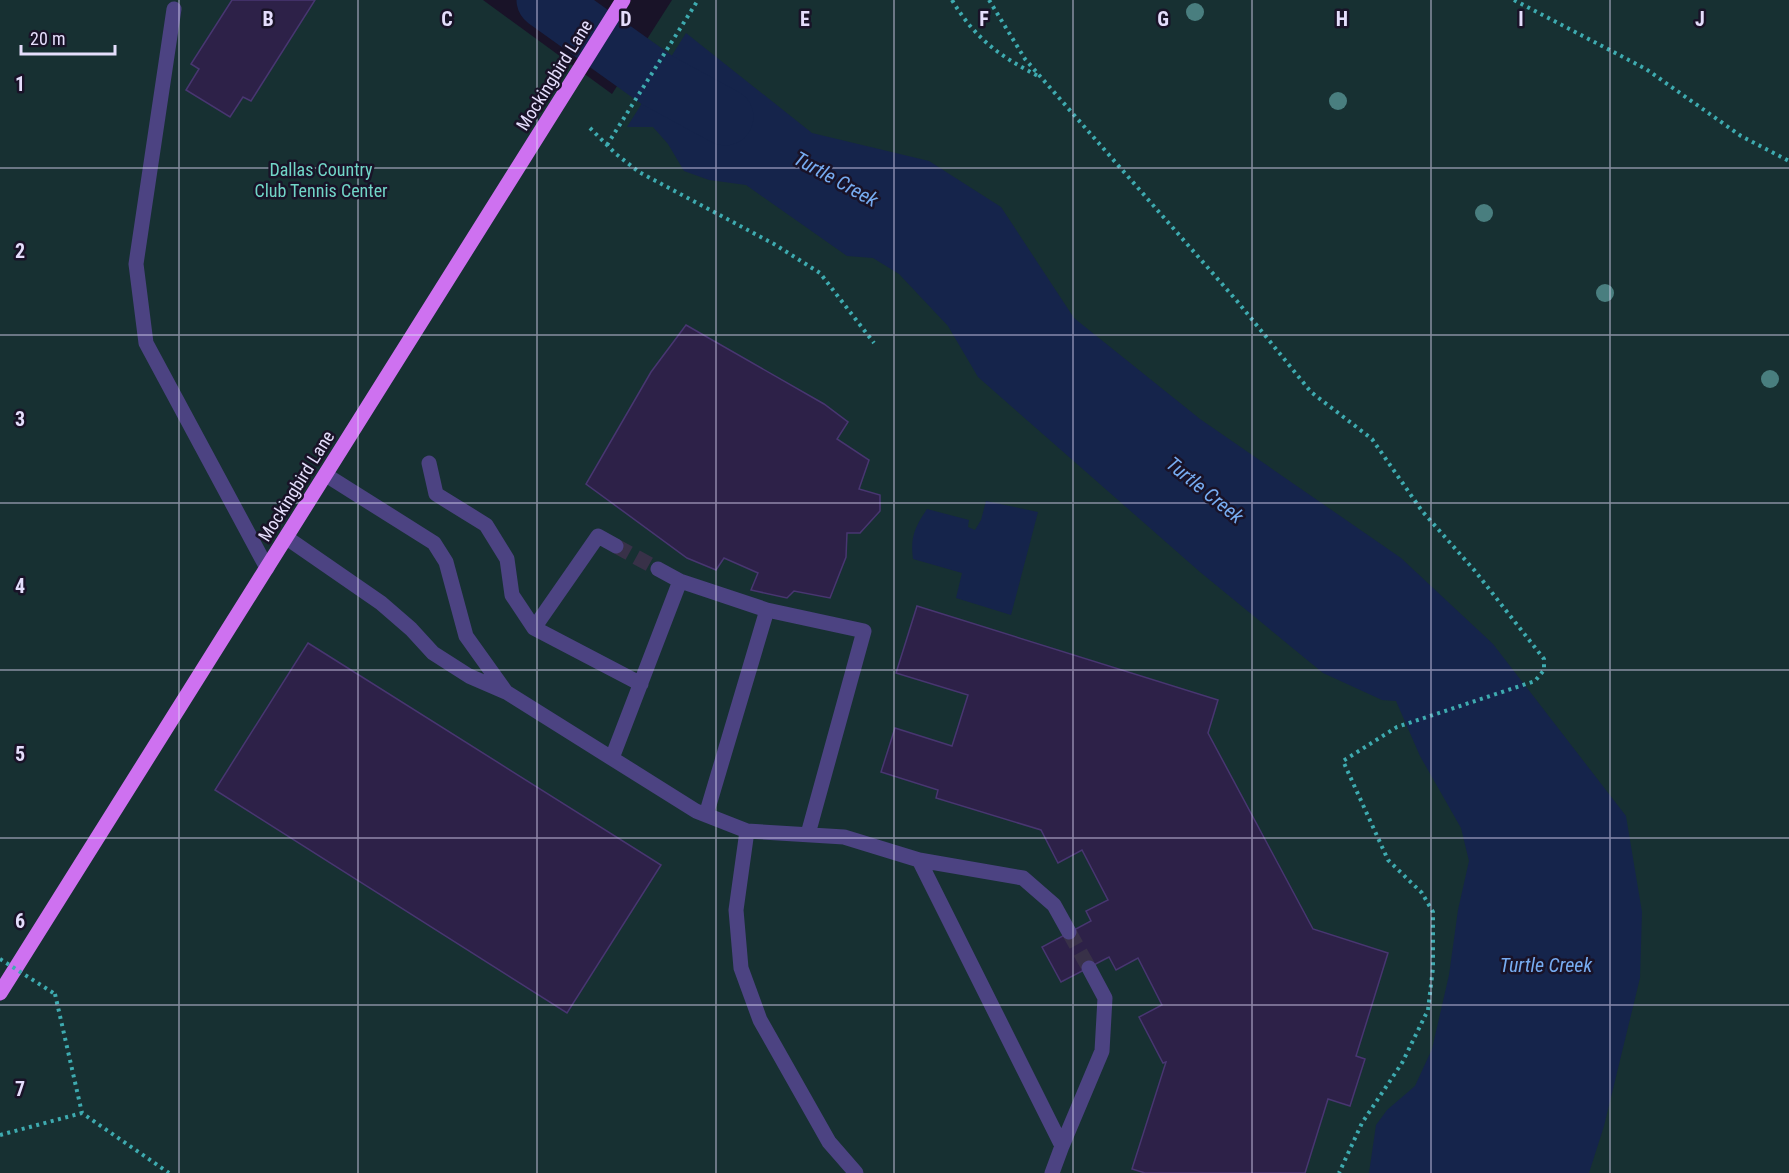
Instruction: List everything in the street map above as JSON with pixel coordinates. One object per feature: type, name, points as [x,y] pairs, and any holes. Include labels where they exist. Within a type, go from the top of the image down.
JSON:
[{"type":"main road","name":"Mockingbird Lane","points":[[0,993],[623,0]]},
{"type":"lane","points":[[174,9],[136,264],[146,343],[267,568]]},
{"type":"lane","points":[[429,463],[436,494],[486,525],[507,559],[512,595],[534,628],[641,684]]},
{"type":"lane","points":[[326,475],[434,543],[446,562],[466,636],[506,692]]},
{"type":"lane","points":[[534,628],[598,536],[616,546]]},
{"type":"lane","points":[[287,538],[381,603],[433,653],[469,676],[506,692],[696,811],[747,831],[844,837],[919,861],[1023,878],[1054,905],[1069,932]]},
{"type":"lane","points":[[658,569],[680,581],[767,610],[864,632],[808,834]]},
{"type":"lane","points":[[612,758],[680,581]]},
{"type":"lane","points":[[706,815],[767,610]]},
{"type":"lane","points":[[747,831],[735,910],[741,968],[760,1020],[829,1142],[856,1173]]},
{"type":"lane","points":[[919,861],[1062,1146]]},
{"type":"lane","points":[[1052,1173],[1102,1051],[1105,998],[1089,968]]},
{"type":"path","points":[[608,145],[698,0]]},
{"type":"path","points":[[952,0],[964,20],[983,41],[1019,66],[1043,79]]},
{"type":"path","points":[[988,0],[1025,59],[1237,301],[1311,392],[1372,439],[1422,511],[1475,571],[1541,655],[1544,669],[1539,678],[1397,727],[1343,761],[1388,860],[1422,893],[1433,912],[1433,968],[1428,1010],[1402,1063],[1362,1123],[1339,1173]]},
{"type":"path","points":[[1514,0],[1646,69],[1741,136],[1789,160]]},
{"type":"path","points":[[590,128],[639,172],[774,244],[820,273],[874,343]]},
{"type":"path","points":[[0,959],[55,994],[82,1113],[169,1173]]},
{"type":"path","points":[[0,1135],[82,1113]]},
{"type":"green space","name":"Dallas Country Club Tennis Center","points":[[0,0],[483,0],[612,94],[672,0],[1789,0],[1789,1173],[0,1173]]},
{"type":"water","name":"Turtle Creek","points":[[686,33],[812,133],[929,161],[1001,207],[1074,318],[1200,419],[1401,558],[1493,644],[1626,816],[1642,912],[1640,978],[1604,1126],[1589,1173],[1369,1173],[1376,1125],[1387,1110],[1415,1086],[1432,1049],[1449,975],[1458,910],[1469,861],[1461,828],[1420,756],[1396,701],[1382,700],[1323,673],[1200,572],[978,377],[948,326],[899,274],[873,258],[847,256],[746,185],[709,180],[684,171],[668,144],[653,127],[627,127]]},
{"type":"water","points":[[986,501],[1038,512],[1011,615],[956,598],[962,573],[913,559],[914,533],[927,509],[969,520],[968,527],[975,530],[981,520]]},
{"type":"building","points":[[232,0],[315,0],[251,101],[243,97],[230,117],[186,90],[199,69],[191,64]]},
{"type":"building","points":[[686,325],[824,404],[848,422],[837,439],[869,460],[859,489],[880,495],[880,511],[860,533],[847,533],[846,557],[830,598],[794,591],[787,598],[751,590],[758,573],[724,558],[716,570],[687,558],[586,484],[651,372]]},
{"type":"building","points":[[917,606],[1218,700],[1208,733],[1313,929],[1388,953],[1356,1056],[1365,1059],[1350,1106],[1328,1099],[1305,1173],[1145,1173],[1132,1169],[1166,1062],[1163,1063],[1139,1017],[1162,1005],[1138,958],[1116,970],[1109,957],[1061,982],[1042,947],[1091,921],[1086,911],[1108,900],[1082,850],[1058,863],[1041,830],[936,798],[938,790],[881,772],[895,728],[952,746],[968,695],[896,673]]},
{"type":"building","points":[[308,643],[661,865],[567,1013],[215,790]]},
{"type":"waterway","name":"Turtle Creek","points":[[545,0],[657,80],[725,117]]},
{"type":"tunnel","points":[[616,546],[658,569]]},
{"type":"tunnel","points":[[1069,932],[1089,968]]}]
